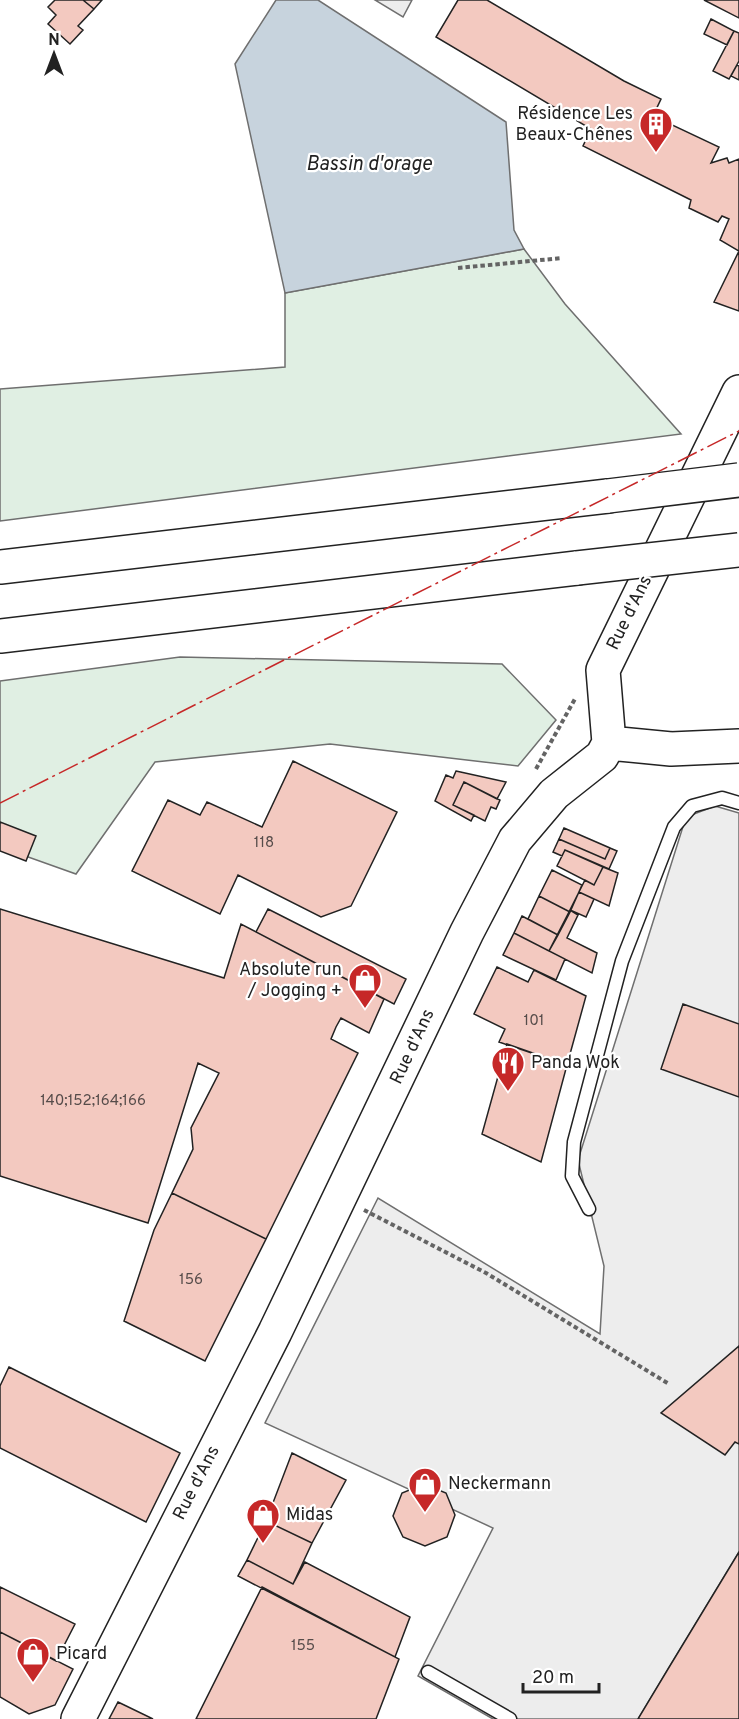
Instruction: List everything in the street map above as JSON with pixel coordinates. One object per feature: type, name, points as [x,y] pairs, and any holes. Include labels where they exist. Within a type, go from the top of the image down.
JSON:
[{"type":"main road","name":"Rue d'Ans","points":[[78,1719],[275,1332],[462,942],[515,840],[554,794],[602,756],[609,743],[610,725],[603,685],[603,670],[739,392]]},
{"type":"main road","points":[[0,567],[739,480]]},
{"type":"main road","points":[[0,636],[739,550]]},
{"type":"main road","points":[[609,743],[671,749],[739,746]]},
{"type":"lane","points":[[588,1209],[572,1176],[574,1142],[622,961],[674,827],[692,806],[722,798],[739,803]]},
{"type":"lane","points":[[428,1672],[510,1719]]},
{"type":"path","points":[[458,268],[562,258]]},
{"type":"path","points":[[339,1197],[486,1273],[669,1384]]},
{"type":"green space","points":[[524,249],[565,304],[681,434],[0,521],[0,389],[285,367],[285,293]]},
{"type":"green space","points":[[180,657],[502,664],[556,720],[518,766],[330,744],[155,762],[76,874],[0,847],[0,681]]},
{"type":"shaded area","points":[[375,0],[412,0],[403,17]]},
{"type":"shaded area","points":[[715,806],[739,813],[739,1552],[638,1719],[493,1719],[418,1676],[493,1528],[265,1423],[378,1198],[600,1334],[604,1266],[578,1160],[686,817]]},
{"type":"water","name":"Bassin d'orage","points":[[276,0],[318,0],[506,122],[514,230],[524,249],[285,293],[235,64]]},
{"type":"building","points":[[55,0],[83,0],[94,9],[78,26],[83,30],[70,44],[48,24],[56,15],[48,7]]},
{"type":"building","points":[[83,0],[102,0],[94,9]]},
{"type":"building","name":"Résidence Les Beaux-Chênes","points":[[458,0],[487,0],[624,81],[661,99],[653,116],[719,147],[711,163],[727,158],[729,163],[739,159],[739,251],[720,240],[729,219],[722,216],[718,222],[689,208],[691,200],[583,146],[591,129],[436,37]]},
{"type":"building","points":[[704,0],[739,0],[739,18]]},
{"type":"building","points":[[711,19],[734,31],[727,45],[704,34]]},
{"type":"building","points":[[734,31],[739,33],[739,61],[729,79],[713,71]]},
{"type":"building","points":[[737,65],[739,66],[739,80],[731,76]]},
{"type":"building","points":[[739,251],[739,311],[714,302]]},
{"type":"building","points":[[293,761],[397,812],[351,906],[321,917],[238,875],[220,914],[132,871],[168,800],[200,815],[207,802],[262,827]]},
{"type":"building","points":[[456,771],[506,782],[497,799],[464,782],[453,805],[474,815],[471,821],[435,801],[446,775],[453,778]]},
{"type":"building","points":[[464,782],[500,800],[496,809],[491,807],[485,821],[453,805]]},
{"type":"building","points":[[0,822],[36,836],[26,861],[0,851]]},
{"type":"building","points":[[564,828],[610,848],[605,859],[559,839]]},
{"type":"building","points":[[559,839],[605,859],[610,848],[617,851],[609,869],[565,850],[562,856],[553,852]]},
{"type":"building","points":[[565,850],[603,867],[594,885],[557,866]]},
{"type":"building","points":[[603,867],[618,873],[609,906],[579,892],[585,880],[594,885]]},
{"type":"building","points":[[552,870],[582,885],[570,912],[539,896]]},
{"type":"building","points":[[579,892],[594,899],[586,917],[570,910]]},
{"type":"building","points":[[539,896],[570,912],[558,935],[528,919]]},
{"type":"building","points":[[0,909],[224,978],[241,924],[384,999],[369,1033],[341,1018],[336,1027],[331,1039],[358,1053],[266,1239],[172,1193],[193,1149],[191,1128],[219,1073],[198,1063],[148,1223],[0,1176]]},
{"type":"building","points":[[268,909],[406,979],[394,1004],[256,932]]},
{"type":"building","points":[[570,910],[578,915],[567,938],[597,953],[592,973],[549,951]]},
{"type":"building","points":[[522,916],[558,935],[549,951],[514,933]]},
{"type":"building","points":[[514,933],[565,959],[556,980],[503,955]]},
{"type":"building","points":[[497,967],[528,982],[534,970],[586,996],[567,1065],[499,1042],[505,1029],[474,1014]]},
{"type":"building","points":[[683,1004],[739,1024],[739,1097],[661,1069]]},
{"type":"building","points":[[507,1044],[567,1065],[541,1162],[482,1134]]},
{"type":"building","points":[[172,1193],[266,1239],[205,1361],[124,1321],[154,1230]]},
{"type":"building","points":[[739,1346],[739,1444],[735,1442],[725,1455],[661,1413]]},
{"type":"building","points":[[9,1367],[180,1453],[146,1522],[0,1448],[0,1386]]},
{"type":"building","points":[[292,1453],[346,1480],[312,1543],[266,1521]]},
{"type":"building","points":[[424,1484],[446,1493],[455,1515],[447,1537],[425,1546],[403,1537],[393,1516],[402,1493]]},
{"type":"building","points":[[266,1521],[312,1543],[293,1584],[247,1560]]},
{"type":"building","points":[[739,1552],[739,1719],[638,1719],[668,1669]]},
{"type":"building","points":[[247,1560],[293,1584],[305,1562],[410,1617],[395,1657],[238,1576]]},
{"type":"building","points":[[0,1587],[75,1624],[56,1661],[0,1632]]},
{"type":"building","points":[[262,1587],[399,1659],[376,1719],[196,1719]]},
{"type":"building","name":"Picard","points":[[0,1632],[73,1669],[55,1705],[29,1714],[0,1697]]},
{"type":"building","points":[[118,1702],[153,1719],[109,1719]]},
{"type":"power","points":[[0,803],[739,431]]},
{"type":"place","name":"Résidence Les Beaux-Chênes","points":[[656,153]]},
{"type":"place","name":"Absolute run / Jogging +","points":[[365,1009]]},
{"type":"place","name":"Panda Wok","points":[[508,1092]]},
{"type":"place","name":"Neckermann","points":[[425,1513]]},
{"type":"place","name":"Midas","points":[[263,1544]]},
{"type":"place","name":"Picard","points":[[33,1683]]}]
